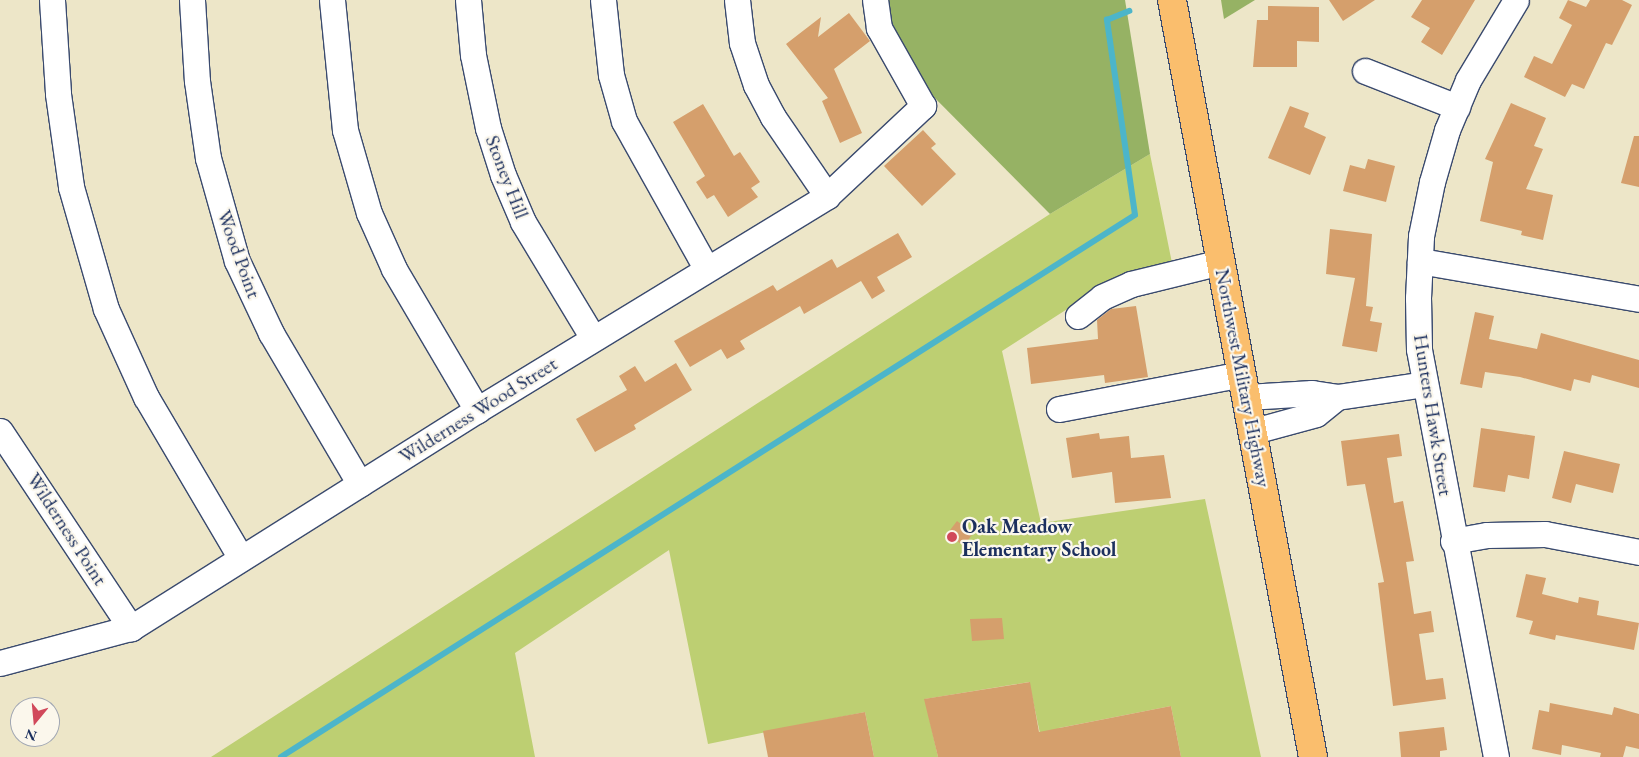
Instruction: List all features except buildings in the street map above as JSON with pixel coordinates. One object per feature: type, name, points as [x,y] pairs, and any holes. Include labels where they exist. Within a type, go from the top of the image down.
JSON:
[{"type":"main road","name":"Northwest Military Highway","points":[[1172,0],[1314,757]]},
{"type":"street","points":[[52,0],[58,94],[71,187],[106,309],[146,398],[241,558]]},
{"type":"street","name":"Wood Point","points":[[192,0],[197,81],[208,158],[238,261],[270,334],[360,484]]},
{"type":"street","points":[[332,0],[345,130],[369,213],[394,269],[477,410]]},
{"type":"street","name":"Stoney Hill","points":[[468,0],[473,55],[488,128],[503,175],[523,222],[593,338]]},
{"type":"street","points":[[603,0],[611,75],[624,120],[706,268]]},
{"type":"street","points":[[737,0],[742,43],[756,85],[773,117],[827,196]]},
{"type":"street","name":"Wilderness Wood Street","points":[[0,664],[131,628],[593,338],[827,196],[923,106],[879,28],[875,0]]},
{"type":"street","name":"Hunters Hawk Street","points":[[1496,757],[1453,541],[1419,349],[1420,261],[1421,236],[1432,182],[1457,107],[1490,40],[1516,0]]},
{"type":"street","points":[[1365,71],[1457,107]]},
{"type":"street","points":[[1420,261],[1639,300]]},
{"type":"street","points":[[1078,316],[1102,296],[1131,284],[1220,262]]},
{"type":"street","points":[[1058,409],[1245,386],[1337,397],[1425,384]]},
{"type":"street","points":[[1254,431],[1316,414],[1337,397]]},
{"type":"street","name":"Wilderness Point","points":[[0,431],[131,628]]},
{"type":"street","points":[[1453,541],[1487,534],[1545,534],[1639,552]]},
{"type":"green space","points":[[887,0],[1125,0],[1150,154],[1050,214],[918,81],[888,17]]},
{"type":"green space","points":[[1221,0],[1255,0],[1224,19]]},
{"type":"green space","points":[[1150,154],[1172,263],[1089,295],[1002,351],[1041,523],[1205,499],[1261,757],[1181,757],[1171,706],[1059,728],[1045,757],[1029,682],[925,699],[938,757],[874,757],[865,712],[708,744],[669,550],[515,653],[535,757],[211,757],[1050,214]]},
{"type":"waterway","points":[[281,757],[1135,215],[1107,20],[1129,11]]},
{"type":"place","name":"Oak Meadow Elementary School","points":[[952,537]]}]
